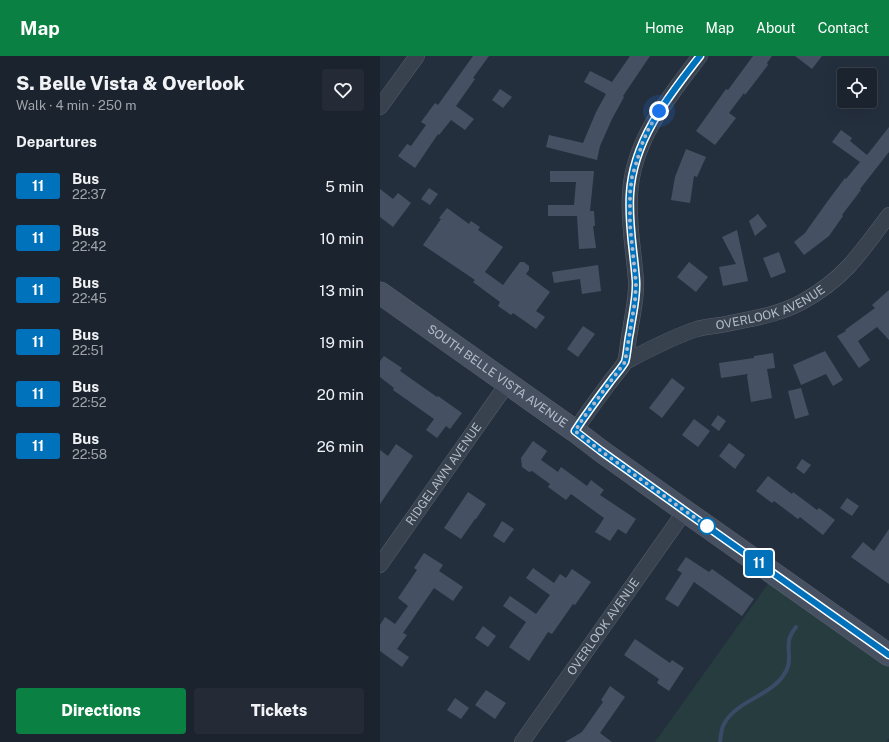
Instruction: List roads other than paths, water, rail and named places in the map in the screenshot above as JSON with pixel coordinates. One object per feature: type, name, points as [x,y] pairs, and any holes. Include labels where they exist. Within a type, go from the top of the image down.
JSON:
[{"type":"street","points":[[380,107],[417,56]]},
{"type":"street","points":[[575,431],[625,362],[635,301],[636,283],[630,225],[630,193],[632,177],[640,151],[648,130],[664,104],[700,56]]},
{"type":"street","name":"OVERLOOK AVENUE","points":[[625,362],[674,338],[697,329],[768,316],[802,302],[818,292],[847,268],[889,215]]},
{"type":"street","name":"SOUTH BELLE VISTA AVENUE","points":[[380,293],[889,655]]},
{"type":"street","name":"RIDGELAWN AVENUE","points":[[380,565],[508,384]]},
{"type":"street","name":"OVERLOOK AVENUE","points":[[522,742],[685,511]]},
{"type":"waterway","points":[[720,742],[722,728],[729,716],[744,704],[769,689],[783,676],[789,663],[789,638],[796,627]]}]
